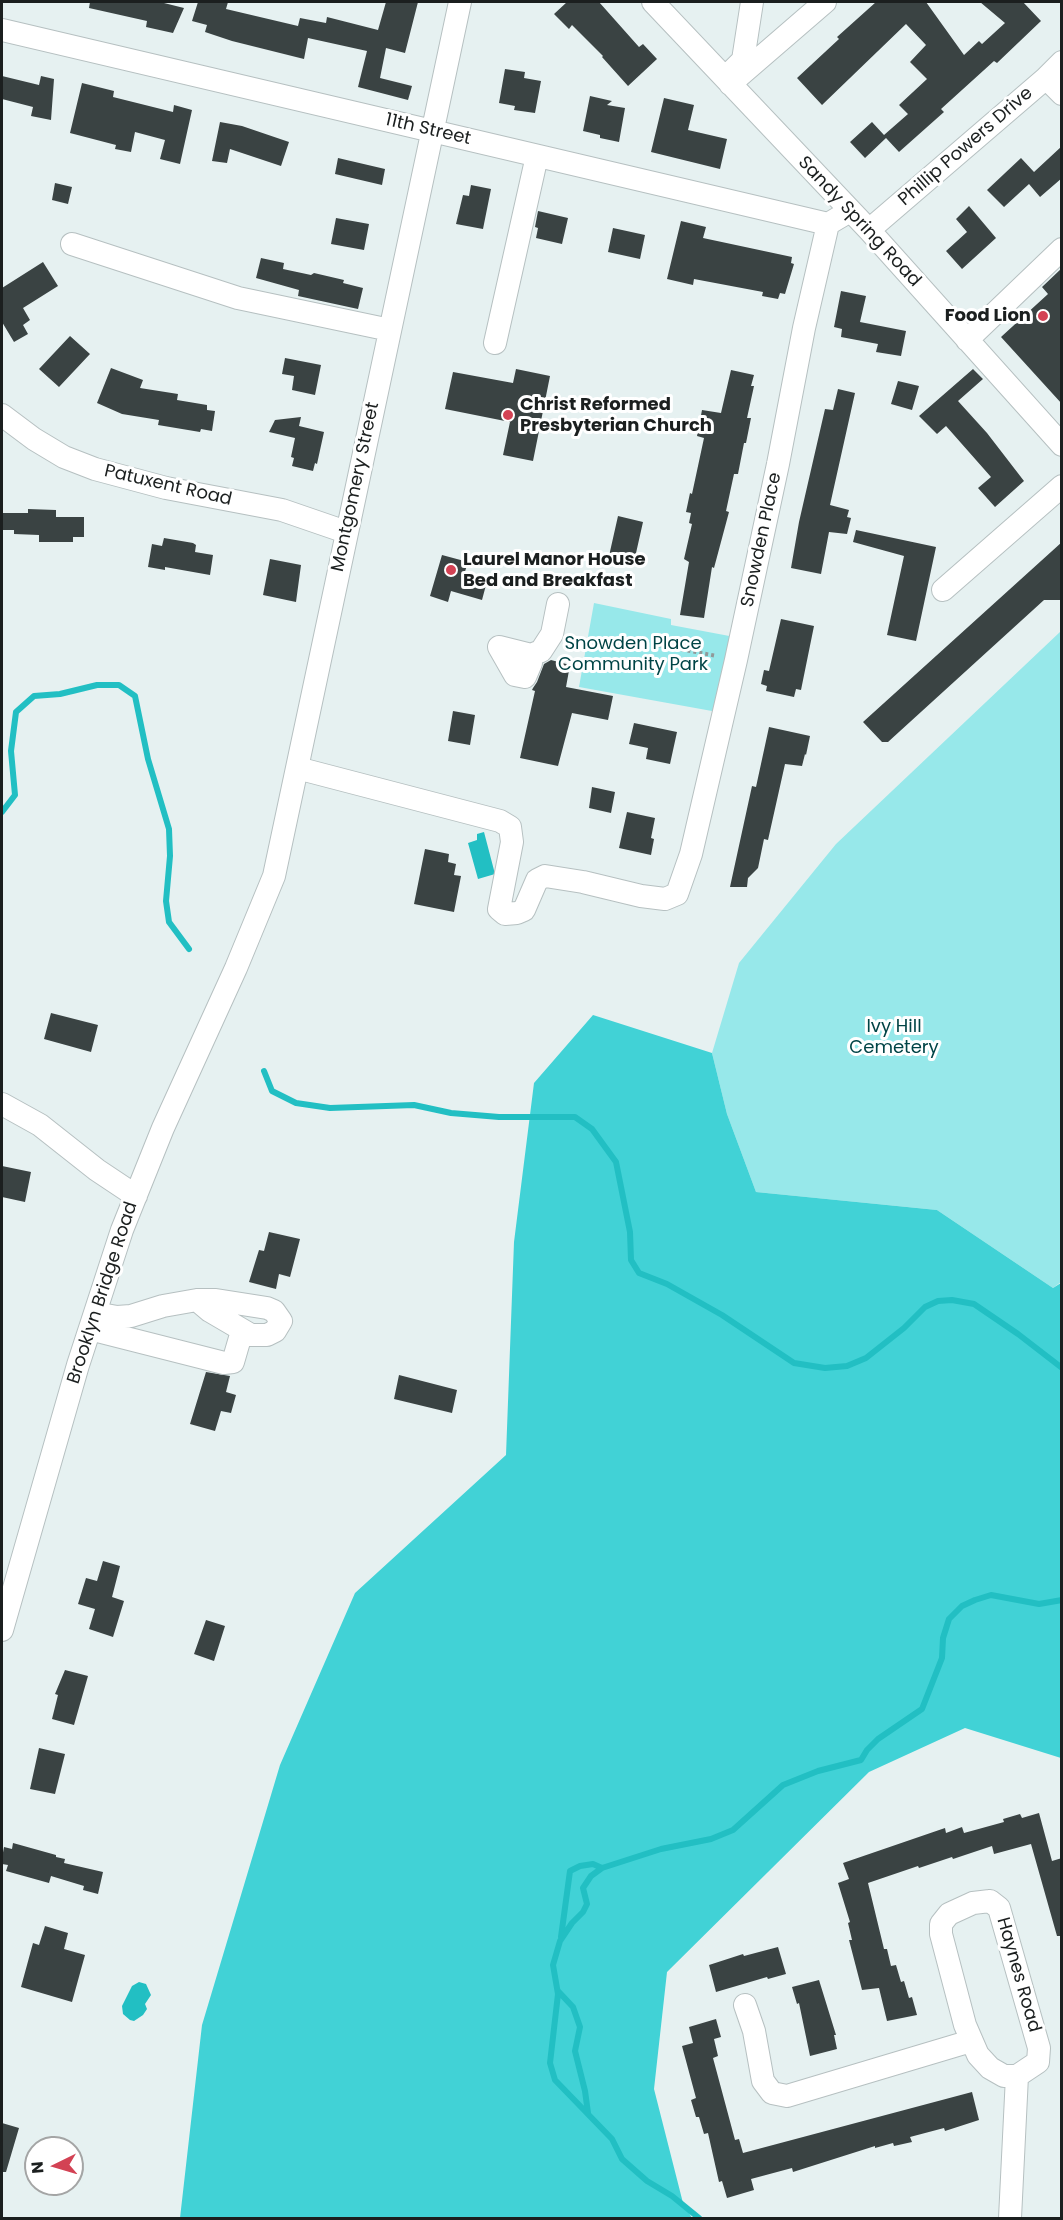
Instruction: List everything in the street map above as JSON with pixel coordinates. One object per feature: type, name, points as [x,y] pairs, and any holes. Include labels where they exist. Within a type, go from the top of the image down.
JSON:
[{"type":"street","name":"Montgomery Street","points":[[236,968],[274,876],[460,2]]},
{"type":"street","name":"Sandy Spring Road","points":[[653,2],[869,230],[1062,445]]},
{"type":"street","points":[[727,81],[744,60],[752,2]]},
{"type":"street","points":[[727,81],[825,2]]},
{"type":"street","name":"11th Street","points":[[2,30],[828,225]]},
{"type":"street","points":[[1054,70],[1062,94]]},
{"type":"street","name":"Phillip Powers Drive","points":[[869,230],[1054,70]]},
{"type":"street","points":[[495,343],[537,156]]},
{"type":"street","points":[[828,225],[850,211]]},
{"type":"street","name":"Snowden Place","points":[[297,768],[501,821],[510,827],[512,842],[499,909],[505,914],[524,910],[537,880],[545,876],[583,882],[641,896],[665,899],[677,894],[691,854],[736,660],[778,464],[804,328],[828,225]]},
{"type":"street","points":[[72,244],[237,297],[390,330]]},
{"type":"street","points":[[967,340],[1062,249]]},
{"type":"street","name":"Patuxent Road","points":[[2,415],[64,457],[95,470],[166,488],[282,510],[346,532]]},
{"type":"street","points":[[943,590],[1062,486]]},
{"type":"street","points":[[531,655],[541,651],[552,634],[558,604]]},
{"type":"street","name":"Brooklyn Bridge Road","points":[[2,1630],[92,1321],[136,1196],[197,1051],[236,968]]},
{"type":"street","points":[[2,1104],[40,1125],[97,1170],[136,1196]]},
{"type":"street","points":[[92,1321],[131,1316],[164,1306],[196,1300],[216,1300],[267,1308],[274,1311],[281,1321],[275,1331],[267,1335],[251,1335],[196,1300]]},
{"type":"street","points":[[92,1321],[224,1363],[233,1362],[242,1331]]},
{"type":"street","name":"Haynes Road","points":[[990,1902],[999,1908],[1039,2048],[1038,2062],[1017,2076],[1004,2076],[990,2068],[978,2055],[971,2041],[941,1934],[941,1924],[949,1914],[973,1903],[990,1902]]},
{"type":"street","points":[[745,2005],[754,2031],[763,2081],[772,2093],[787,2096],[971,2041]]},
{"type":"street","points":[[1010,2218],[1017,2076]]},
{"type":"path","points":[[658,645],[736,660]]},
{"type":"green space","name":"Snowden Place Community Park","points":[[594,603],[671,619],[671,625],[740,638],[723,713],[579,687]]},
{"type":"green space","name":"Ivy Hill Cemetery","points":[[1061,631],[1061,1282],[1053,1288],[937,1210],[756,1192],[727,1114],[712,1053],[739,963],[836,844]]},
{"type":"shaded area","points":[[484,832],[495,874],[478,879],[468,843],[477,840],[477,834]]},
{"type":"shaded area","points":[[593,1015],[712,1053],[727,1114],[756,1192],[937,1210],[1053,1288],[1061,1283],[1061,1758],[965,1728],[869,1772],[667,1972],[654,2089],[683,2203],[692,2218],[180,2218],[202,2025],[280,1765],[355,1593],[506,1455],[514,1242],[534,1083]]},
{"type":"shaded area","points":[[139,1982],[146,1984],[151,1995],[145,2004],[147,2009],[134,2021],[123,2014],[122,2006],[132,1986]]},
{"type":"building","points":[[90,2],[160,2],[184,8],[173,33],[146,27],[147,21],[89,8]]},
{"type":"building","points":[[198,2],[228,2],[226,9],[298,26],[300,18],[326,23],[327,17],[378,30],[386,2],[418,2],[405,53],[386,48],[380,78],[412,86],[408,100],[358,87],[367,51],[308,38],[304,59],[232,41],[205,32],[207,25],[192,21]]},
{"type":"building","points":[[567,2],[599,2],[639,47],[643,44],[657,59],[628,86],[603,56],[572,25],[569,29],[554,14]]},
{"type":"building","points":[[876,2],[926,2],[964,55],[979,41],[982,44],[1005,23],[980,2],[1023,2],[1041,21],[997,63],[994,61],[941,109],[944,112],[899,152],[886,138],[865,158],[850,142],[872,122],[884,135],[908,114],[899,105],[927,79],[910,62],[926,45],[906,24],[822,105],[797,78],[839,39],[837,37]]},
{"type":"building","points":[[505,69],[525,72],[524,78],[541,81],[535,113],[514,110],[515,106],[499,103]]},
{"type":"building","points":[[2,76],[39,85],[41,76],[54,79],[51,120],[31,116],[33,107],[2,99]]},
{"type":"building","points":[[82,83],[114,91],[113,97],[173,112],[174,105],[192,110],[180,164],[160,159],[165,140],[135,132],[131,152],[115,149],[116,145],[70,133]]},
{"type":"building","points":[[590,96],[612,101],[607,105],[625,108],[619,142],[583,131]]},
{"type":"building","points":[[664,98],[694,105],[688,130],[727,139],[720,169],[651,152]]},
{"type":"building","points":[[220,122],[242,126],[289,142],[281,166],[230,149],[227,163],[212,161]]},
{"type":"building","points":[[1062,146],[1062,178],[1040,197],[1029,184],[1004,207],[987,190],[1021,158],[1034,172]]},
{"type":"building","points":[[338,158],[385,169],[382,185],[335,174]]},
{"type":"building","points":[[55,183],[72,187],[68,204],[52,200]]},
{"type":"building","points":[[471,185],[491,189],[483,229],[456,224],[463,195],[469,196]]},
{"type":"building","points":[[969,206],[996,238],[962,269],[946,251],[967,232],[956,219]]},
{"type":"building","points":[[538,211],[568,218],[562,244],[536,238],[538,228],[535,227]]},
{"type":"building","points":[[336,218],[369,224],[364,250],[331,244]]},
{"type":"building","points":[[681,221],[706,227],[703,238],[792,257],[791,263],[794,264],[785,294],[780,293],[778,299],[762,296],[763,292],[694,279],[693,285],[667,279]]},
{"type":"building","points":[[613,228],[645,235],[640,259],[608,252]]},
{"type":"building","points":[[261,258],[284,263],[283,269],[344,280],[343,283],[363,288],[358,309],[298,296],[299,290],[256,278]]},
{"type":"building","points":[[43,262],[58,286],[23,308],[30,320],[23,325],[28,334],[14,342],[2,322],[2,288]]},
{"type":"building","name":"Food Lion","points":[[1062,268],[1062,404],[1001,337],[1048,294],[1042,287]]},
{"type":"building","points":[[841,291],[866,296],[860,322],[906,331],[901,356],[876,352],[878,344],[841,337],[842,329],[834,327]]},
{"type":"building","points":[[70,336],[90,354],[59,387],[39,369]]},
{"type":"building","points":[[285,358],[321,365],[315,395],[292,390],[294,376],[282,374]]},
{"type":"building","points":[[111,368],[143,380],[140,388],[178,394],[177,400],[207,405],[207,410],[215,411],[212,431],[201,429],[200,432],[158,425],[159,420],[122,414],[97,403]]},
{"type":"building","name":"Christ Reformed Presbyterian Church","points":[[516,369],[550,376],[533,461],[503,455],[510,422],[445,409],[453,372],[513,383]]},
{"type":"building","points":[[973,369],[983,379],[958,401],[987,433],[1024,481],[995,507],[978,488],[991,477],[946,426],[937,434],[919,416]]},
{"type":"building","points":[[731,370],[754,375],[747,418],[751,418],[746,443],[744,443],[738,474],[734,474],[726,511],[729,512],[714,568],[712,567],[704,618],[680,615],[689,562],[684,559],[692,524],[689,523],[691,513],[686,512],[704,438],[697,436],[702,410],[721,413]]},
{"type":"building","points":[[898,381],[919,386],[912,410],[891,404]]},
{"type":"building","points":[[838,389],[855,393],[830,505],[849,510],[847,517],[851,518],[847,534],[829,532],[821,574],[791,568],[825,409],[833,410]]},
{"type":"building","points":[[301,417],[299,426],[324,432],[317,464],[315,463],[313,471],[292,466],[294,458],[291,457],[295,438],[269,432],[275,420]]},
{"type":"building","points":[[28,509],[56,510],[56,517],[84,517],[84,537],[73,537],[73,542],[39,542],[39,535],[14,534],[14,530],[2,530],[2,513],[28,513]]},
{"type":"building","points":[[618,516],[643,522],[634,562],[609,556]]},
{"type":"building","points":[[856,530],[936,547],[916,641],[887,635],[904,556],[853,542]]},
{"type":"building","points":[[164,538],[193,543],[196,545],[195,552],[213,555],[210,575],[165,567],[165,570],[148,567],[152,544],[162,546]]},
{"type":"building","points":[[1062,542],[1062,600],[1044,600],[888,742],[882,742],[863,722]]},
{"type":"building","name":"Laurel Manor House Bed and Breakfast","points":[[442,555],[468,562],[463,578],[486,585],[482,600],[451,591],[448,602],[430,596]]},
{"type":"building","points":[[270,559],[301,565],[296,602],[263,595]]},
{"type":"building","points":[[781,619],[814,626],[801,690],[796,689],[794,697],[766,691],[767,686],[761,684],[764,670],[769,671]]},
{"type":"building","points":[[551,660],[570,665],[566,687],[613,696],[608,720],[572,713],[558,766],[520,758],[535,691],[532,690],[544,664]]},
{"type":"building","points":[[453,711],[475,715],[470,745],[448,741]]},
{"type":"building","points":[[634,723],[677,732],[670,764],[646,759],[648,748],[629,744]]},
{"type":"building","points":[[769,727],[810,736],[806,755],[802,766],[785,764],[768,840],[764,839],[758,868],[748,878],[747,887],[730,887],[752,786],[756,787]]},
{"type":"building","points":[[592,787],[615,792],[611,813],[589,808]]},
{"type":"building","points":[[627,812],[655,818],[651,838],[654,839],[651,855],[619,848]]},
{"type":"building","points":[[425,849],[449,854],[448,862],[456,864],[454,875],[461,876],[454,912],[414,904]]},
{"type":"building","points":[[51,1013],[98,1025],[91,1052],[44,1039]]},
{"type":"building","points":[[2,1166],[31,1172],[25,1202],[2,1197]]},
{"type":"building","points":[[269,1232],[300,1239],[290,1277],[279,1274],[276,1289],[249,1282],[259,1250],[264,1251]]},
{"type":"building","points":[[206,1372],[230,1376],[226,1392],[236,1395],[231,1413],[221,1411],[215,1431],[190,1424]]},
{"type":"building","points":[[399,1375],[457,1390],[452,1413],[394,1399]]},
{"type":"building","points":[[103,1561],[120,1566],[112,1597],[124,1601],[113,1637],[89,1629],[95,1609],[78,1604],[86,1578],[97,1581]]},
{"type":"building","points":[[206,1620],[225,1626],[214,1661],[194,1654]]},
{"type":"building","points":[[65,1670],[88,1676],[74,1725],[52,1719],[58,1695],[55,1694]]},
{"type":"building","points":[[39,1748],[65,1754],[55,1794],[30,1789]]},
{"type":"building","points":[[1039,1813],[1052,1861],[1062,1858],[1062,1936],[1057,1936],[1031,1844],[994,1854],[992,1846],[953,1859],[952,1857],[919,1868],[918,1866],[868,1883],[884,1949],[887,1949],[891,1966],[896,1965],[909,1998],[912,1997],[917,2015],[887,2021],[879,1988],[862,1990],[849,1940],[852,1940],[848,1923],[850,1922],[838,1883],[849,1879],[843,1863],[945,1828],[946,1833],[962,1827],[964,1833],[1004,1822],[1003,1819],[1020,1814],[1022,1818]]},
{"type":"building","points":[[13,1843],[56,1855],[56,1857],[65,1859],[64,1863],[103,1872],[98,1894],[83,1890],[84,1886],[51,1876],[49,1883],[6,1871],[8,1865],[2,1864],[4,1847],[12,1849]]},
{"type":"building","points":[[45,1926],[68,1933],[64,1949],[85,1955],[72,2002],[21,1987],[33,1943],[39,1945]]},
{"type":"building","points":[[778,1947],[786,1974],[768,1979],[767,1977],[716,1992],[709,1965],[743,1954],[744,1956]]},
{"type":"building","points":[[819,1980],[836,2035],[834,2035],[837,2049],[810,2056],[799,2003],[797,2004],[792,1987]]},
{"type":"building","points":[[716,2019],[721,2037],[714,2039],[718,2056],[713,2058],[735,2140],[739,2139],[743,2153],[972,2092],[979,2120],[945,2131],[944,2128],[910,2137],[912,2142],[894,2146],[893,2143],[875,2148],[875,2146],[793,2172],[792,2168],[751,2179],[754,2190],[727,2198],[722,2181],[719,2182],[708,2133],[704,2134],[699,2117],[696,2117],[691,2100],[696,2098],[682,2046],[693,2043],[689,2027]]},
{"type":"building","points":[[2,2123],[19,2128],[6,2172],[2,2172]]},
{"type":"waterway","points":[[2,812],[15,795],[11,751],[16,712],[34,696],[60,694],[97,685],[119,685],[135,696],[148,759],[169,829],[170,856],[166,901],[169,922],[189,949]]},
{"type":"waterway","points":[[264,1071],[272,1091],[296,1103],[330,1108],[414,1105],[451,1113],[499,1117],[575,1117],[592,1129],[616,1162],[630,1232],[631,1260],[639,1273],[667,1284],[722,1315],[794,1363],[825,1368],[847,1366],[866,1358],[904,1328],[925,1307],[938,1301],[952,1300],[974,1304],[1062,1368]]},
{"type":"waterway","points":[[699,2218],[672,2196],[647,2181],[622,2159],[612,2139],[555,2080],[550,2063],[558,1994],[553,1965],[560,1941],[587,1904],[583,1888],[591,1876],[602,1868],[661,1849],[711,1839],[733,1830],[783,1785],[818,1771],[861,1760],[878,1739],[922,1709],[942,1658],[943,1638],[949,1619],[962,1606],[991,1595],[1039,1604],[1062,1600]]},
{"type":"waterway","points":[[561,1937],[570,1871],[580,1866],[593,1864],[602,1868]]},
{"type":"waterway","points":[[558,1991],[573,2007],[580,2027],[575,2051],[588,2113]]},
{"type":"place","name":"Food Lion","points":[[1043,316]]},
{"type":"place","name":"Christ Reformed Presbyterian Church","points":[[508,415]]},
{"type":"place","name":"Laurel Manor House Bed and Breakfast","points":[[451,570]]}]
